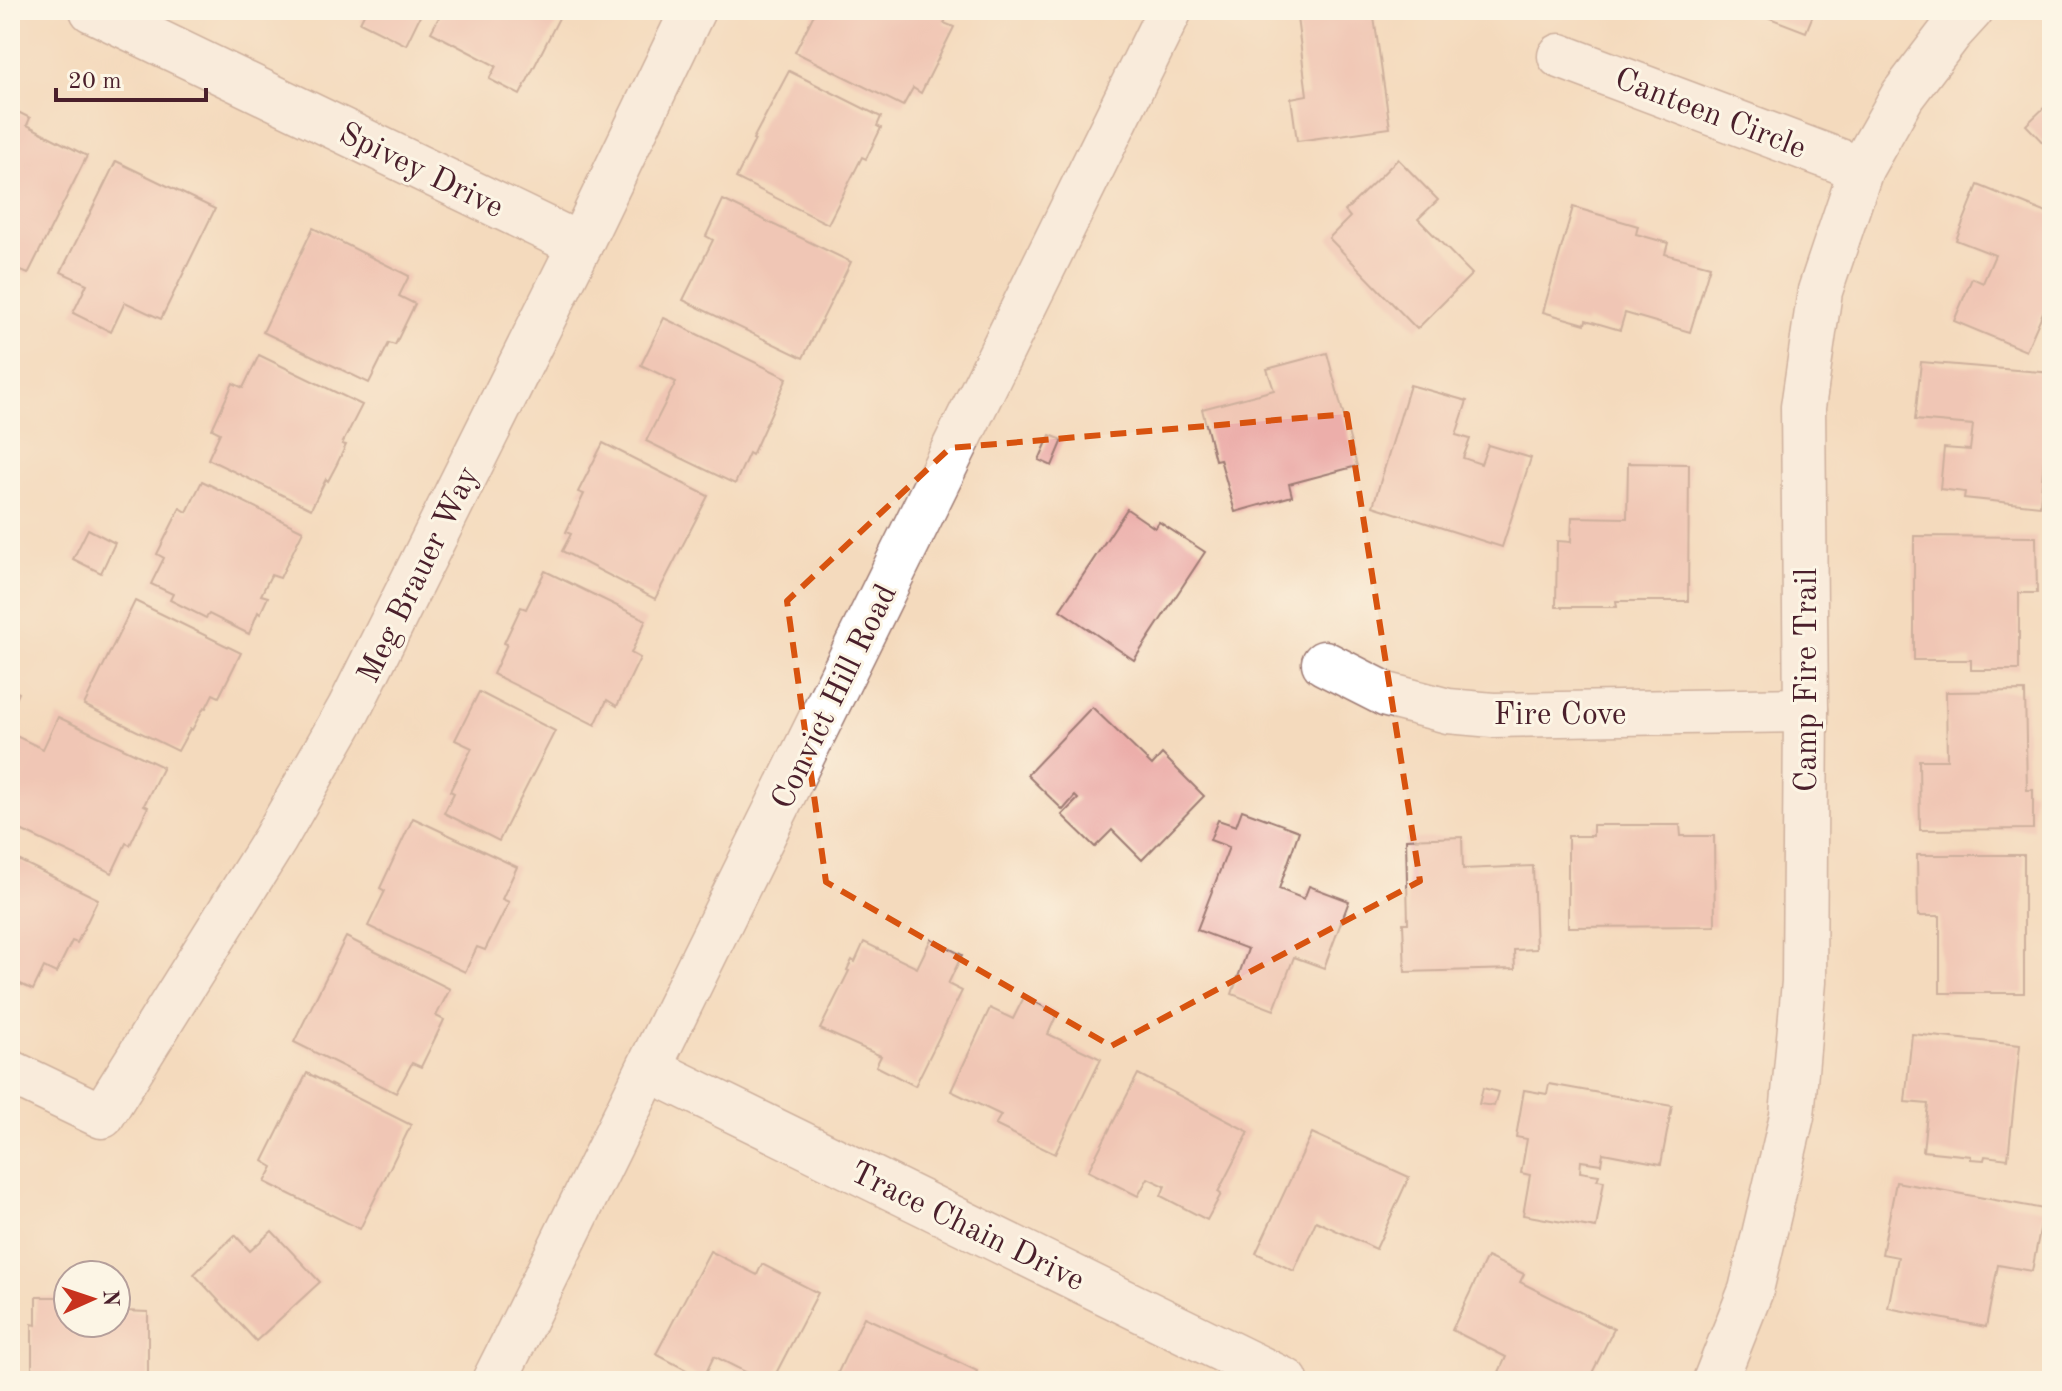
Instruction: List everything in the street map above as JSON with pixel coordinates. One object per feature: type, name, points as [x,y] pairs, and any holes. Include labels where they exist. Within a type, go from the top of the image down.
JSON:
[{"type":"street","name":"Spivey Drive","points":[[92,10],[580,245]]},
{"type":"street","name":"Meg Brauer Way","points":[[10,1072],[102,1116],[275,839],[349,709],[693,10]]},
{"type":"street","name":"Convict Hill Road","points":[[494,1381],[651,1070],[1170,10]]},
{"type":"street","name":"Camp Fire Trail","points":[[1715,1381],[1751,1290],[1792,1116],[1804,982],[1806,710],[1803,407],[1820,291],[1861,169],[1903,95],[1971,10]]},
{"type":"street","name":"Canteen Circle","points":[[1560,56],[1861,169]]},
{"type":"street","name":"Fire Cove","points":[[1324,663],[1387,695],[1448,711],[1493,715],[1806,710]]},
{"type":"street","name":"Trace Chain Drive","points":[[651,1070],[1286,1381]]},
{"type":"highlighted area","points":[[1347,414],[1420,881],[1111,1046],[826,882],[787,601],[950,448]]},
{"type":"building","points":[[366,10],[423,10],[406,45],[360,22]]},
{"type":"building","points":[[443,10],[563,10],[520,95],[489,79],[496,66],[431,32]]},
{"type":"building","points":[[816,10],[951,10],[944,23],[954,27],[921,93],[913,88],[903,106],[795,52]]},
{"type":"building","points":[[1296,10],[1373,10],[1390,128],[1297,141],[1291,98],[1307,95]]},
{"type":"building","points":[[1755,10],[1815,10],[1806,32]]},
{"type":"building","points":[[789,71],[881,117],[877,126],[881,128],[866,159],[862,157],[828,224],[736,178]]},
{"type":"building","points":[[2052,100],[2052,152],[2026,125]]},
{"type":"building","points":[[10,108],[30,118],[27,125],[87,156],[28,274],[10,266]]},
{"type":"building","points":[[1398,159],[1438,200],[1418,219],[1472,274],[1417,329],[1329,238],[1350,217],[1345,211]]},
{"type":"building","points":[[116,161],[215,209],[161,319],[125,302],[111,332],[73,313],[87,284],[61,272]]},
{"type":"building","points":[[1978,185],[2052,215],[2052,292],[2026,351],[1954,321],[1972,278],[1983,283],[1995,255],[1956,240]]},
{"type":"building","points":[[723,200],[851,262],[803,358],[683,300],[713,240],[706,236]]},
{"type":"building","points":[[1573,207],[1638,226],[1636,234],[1668,243],[1665,254],[1710,266],[1690,332],[1625,313],[1620,330],[1543,312]]},
{"type":"building","points":[[313,228],[409,276],[399,296],[415,304],[395,345],[389,343],[369,383],[263,332]]},
{"type":"building","points":[[664,318],[787,378],[752,455],[749,453],[735,484],[646,441],[676,382],[641,365]]},
{"type":"building","points":[[1327,353],[1357,466],[1289,484],[1292,496],[1235,512],[1220,459],[1215,460],[1202,409],[1274,390],[1267,369]]},
{"type":"building","points":[[259,355],[362,405],[342,444],[346,445],[337,464],[311,509],[208,459],[220,433],[212,429],[233,383],[243,388]]},
{"type":"building","points":[[1921,362],[2052,373],[2052,436],[2046,435],[2040,506],[1964,498],[1965,492],[1940,489],[1944,448],[1970,450],[1973,425],[1915,420]]},
{"type":"building","points":[[1410,385],[1467,401],[1456,435],[1470,439],[1463,458],[1481,464],[1488,445],[1531,458],[1502,547],[1373,506]]},
{"type":"building","points":[[1050,435],[1063,440],[1052,466],[1039,460]]},
{"type":"building","points":[[603,443],[708,496],[655,599],[562,551],[571,534],[566,532],[584,494],[578,492]]},
{"type":"building","points":[[1628,463],[1689,464],[1688,601],[1616,601],[1617,607],[1556,607],[1557,541],[1571,542],[1572,517],[1627,518]]},
{"type":"building","points":[[202,481],[303,531],[280,578],[271,575],[261,595],[268,597],[249,634],[209,614],[206,618],[170,600],[173,594],[151,584],[164,558],[157,554],[180,508],[187,512]]},
{"type":"building","points":[[1127,509],[1155,528],[1159,522],[1205,552],[1134,660],[1060,610]]},
{"type":"building","points":[[88,529],[115,543],[101,573],[73,559]]},
{"type":"building","points":[[1914,536],[2036,537],[2037,593],[2019,593],[2019,670],[1971,670],[1971,660],[1914,660]]},
{"type":"building","points":[[545,571],[646,620],[631,653],[640,658],[617,706],[607,700],[595,725],[493,674],[521,607],[526,609]]},
{"type":"building","points":[[135,601],[241,653],[219,697],[213,694],[178,751],[84,705]]},
{"type":"building","points":[[10,688],[19,693],[10,713]]},
{"type":"building","points":[[2025,691],[2027,790],[2033,790],[2033,829],[1920,830],[1919,760],[1947,760],[1946,692]]},
{"type":"building","points":[[479,692],[555,731],[499,841],[444,813],[454,793],[450,791],[472,748],[455,740]]},
{"type":"building","points":[[1092,707],[1152,765],[1162,754],[1204,796],[1142,860],[1112,830],[1095,847],[1062,815],[1078,799],[1075,796],[1063,810],[1027,775]]},
{"type":"building","points":[[58,717],[163,767],[144,805],[148,807],[130,845],[126,843],[112,873],[10,825],[10,814],[18,797],[10,793],[10,738],[12,734],[43,749]]},
{"type":"building","points":[[1242,810],[1299,831],[1279,889],[1304,899],[1309,886],[1349,901],[1324,968],[1294,957],[1274,1010],[1232,994],[1248,949],[1197,930],[1229,847],[1210,840],[1218,820],[1236,826]]},
{"type":"building","points":[[413,818],[517,867],[502,899],[509,902],[485,950],[477,947],[465,972],[368,926],[385,891],[380,888]]},
{"type":"building","points":[[1593,825],[1680,825],[1681,836],[1714,836],[1715,926],[1568,927],[1568,836],[1593,836]]},
{"type":"building","points":[[1462,837],[1463,869],[1533,866],[1536,949],[1514,950],[1515,969],[1405,972],[1403,923],[1408,923],[1406,839]]},
{"type":"building","points":[[1917,855],[2024,855],[2024,993],[1940,993],[1940,916],[1918,916]]},
{"type":"building","points":[[10,856],[98,899],[77,943],[72,941],[56,973],[44,967],[33,990],[10,979]]},
{"type":"building","points":[[346,937],[450,989],[436,1016],[444,1020],[421,1067],[412,1063],[396,1093],[294,1042]]},
{"type":"building","points":[[931,939],[962,955],[948,984],[962,991],[915,1086],[876,1066],[881,1056],[820,1029],[852,960],[855,962],[864,942],[917,968]]},
{"type":"building","points":[[1024,997],[1057,1014],[1048,1034],[1101,1059],[1055,1154],[995,1125],[1001,1115],[951,1091],[990,1008],[1013,1019]]},
{"type":"building","points":[[1912,1034],[2020,1045],[2008,1159],[1985,1156],[1984,1160],[1971,1159],[1971,1156],[1923,1151],[1928,1104],[1905,1102]]},
{"type":"building","points":[[307,1073],[411,1125],[360,1229],[265,1182],[273,1167],[263,1161]]},
{"type":"building","points":[[1138,1074],[1249,1132],[1207,1220],[1161,1196],[1165,1186],[1148,1178],[1138,1196],[1088,1171]]},
{"type":"building","points":[[1549,1084],[1672,1106],[1661,1164],[1603,1153],[1601,1164],[1581,1161],[1580,1172],[1599,1175],[1597,1180],[1604,1181],[1596,1228],[1523,1215],[1530,1175],[1521,1173],[1527,1139],[1516,1137],[1524,1090],[1547,1094]]},
{"type":"building","points":[[1483,1088],[1498,1092],[1494,1106],[1479,1104]]},
{"type":"building","points":[[1312,1133],[1409,1177],[1376,1249],[1316,1221],[1294,1271],[1256,1253]]},
{"type":"building","points":[[1896,1182],[2044,1209],[2032,1271],[1998,1265],[1986,1327],[1888,1308],[1898,1257],[1882,1254]]},
{"type":"building","points":[[272,1231],[320,1282],[256,1341],[194,1274],[235,1235],[250,1251]]},
{"type":"building","points":[[710,1251],[757,1275],[762,1264],[818,1293],[772,1381],[763,1381],[714,1356],[703,1379],[656,1354]]},
{"type":"building","points":[[1487,1257],[1524,1274],[1520,1282],[1614,1329],[1588,1381],[1518,1381],[1499,1372],[1506,1357],[1452,1330]]},
{"type":"building","points":[[36,1297],[52,1297],[52,1339],[132,1339],[132,1311],[148,1312],[148,1381],[32,1381],[32,1324],[36,1325]]},
{"type":"building","points":[[864,1317],[977,1371],[973,1381],[834,1381]]}]
